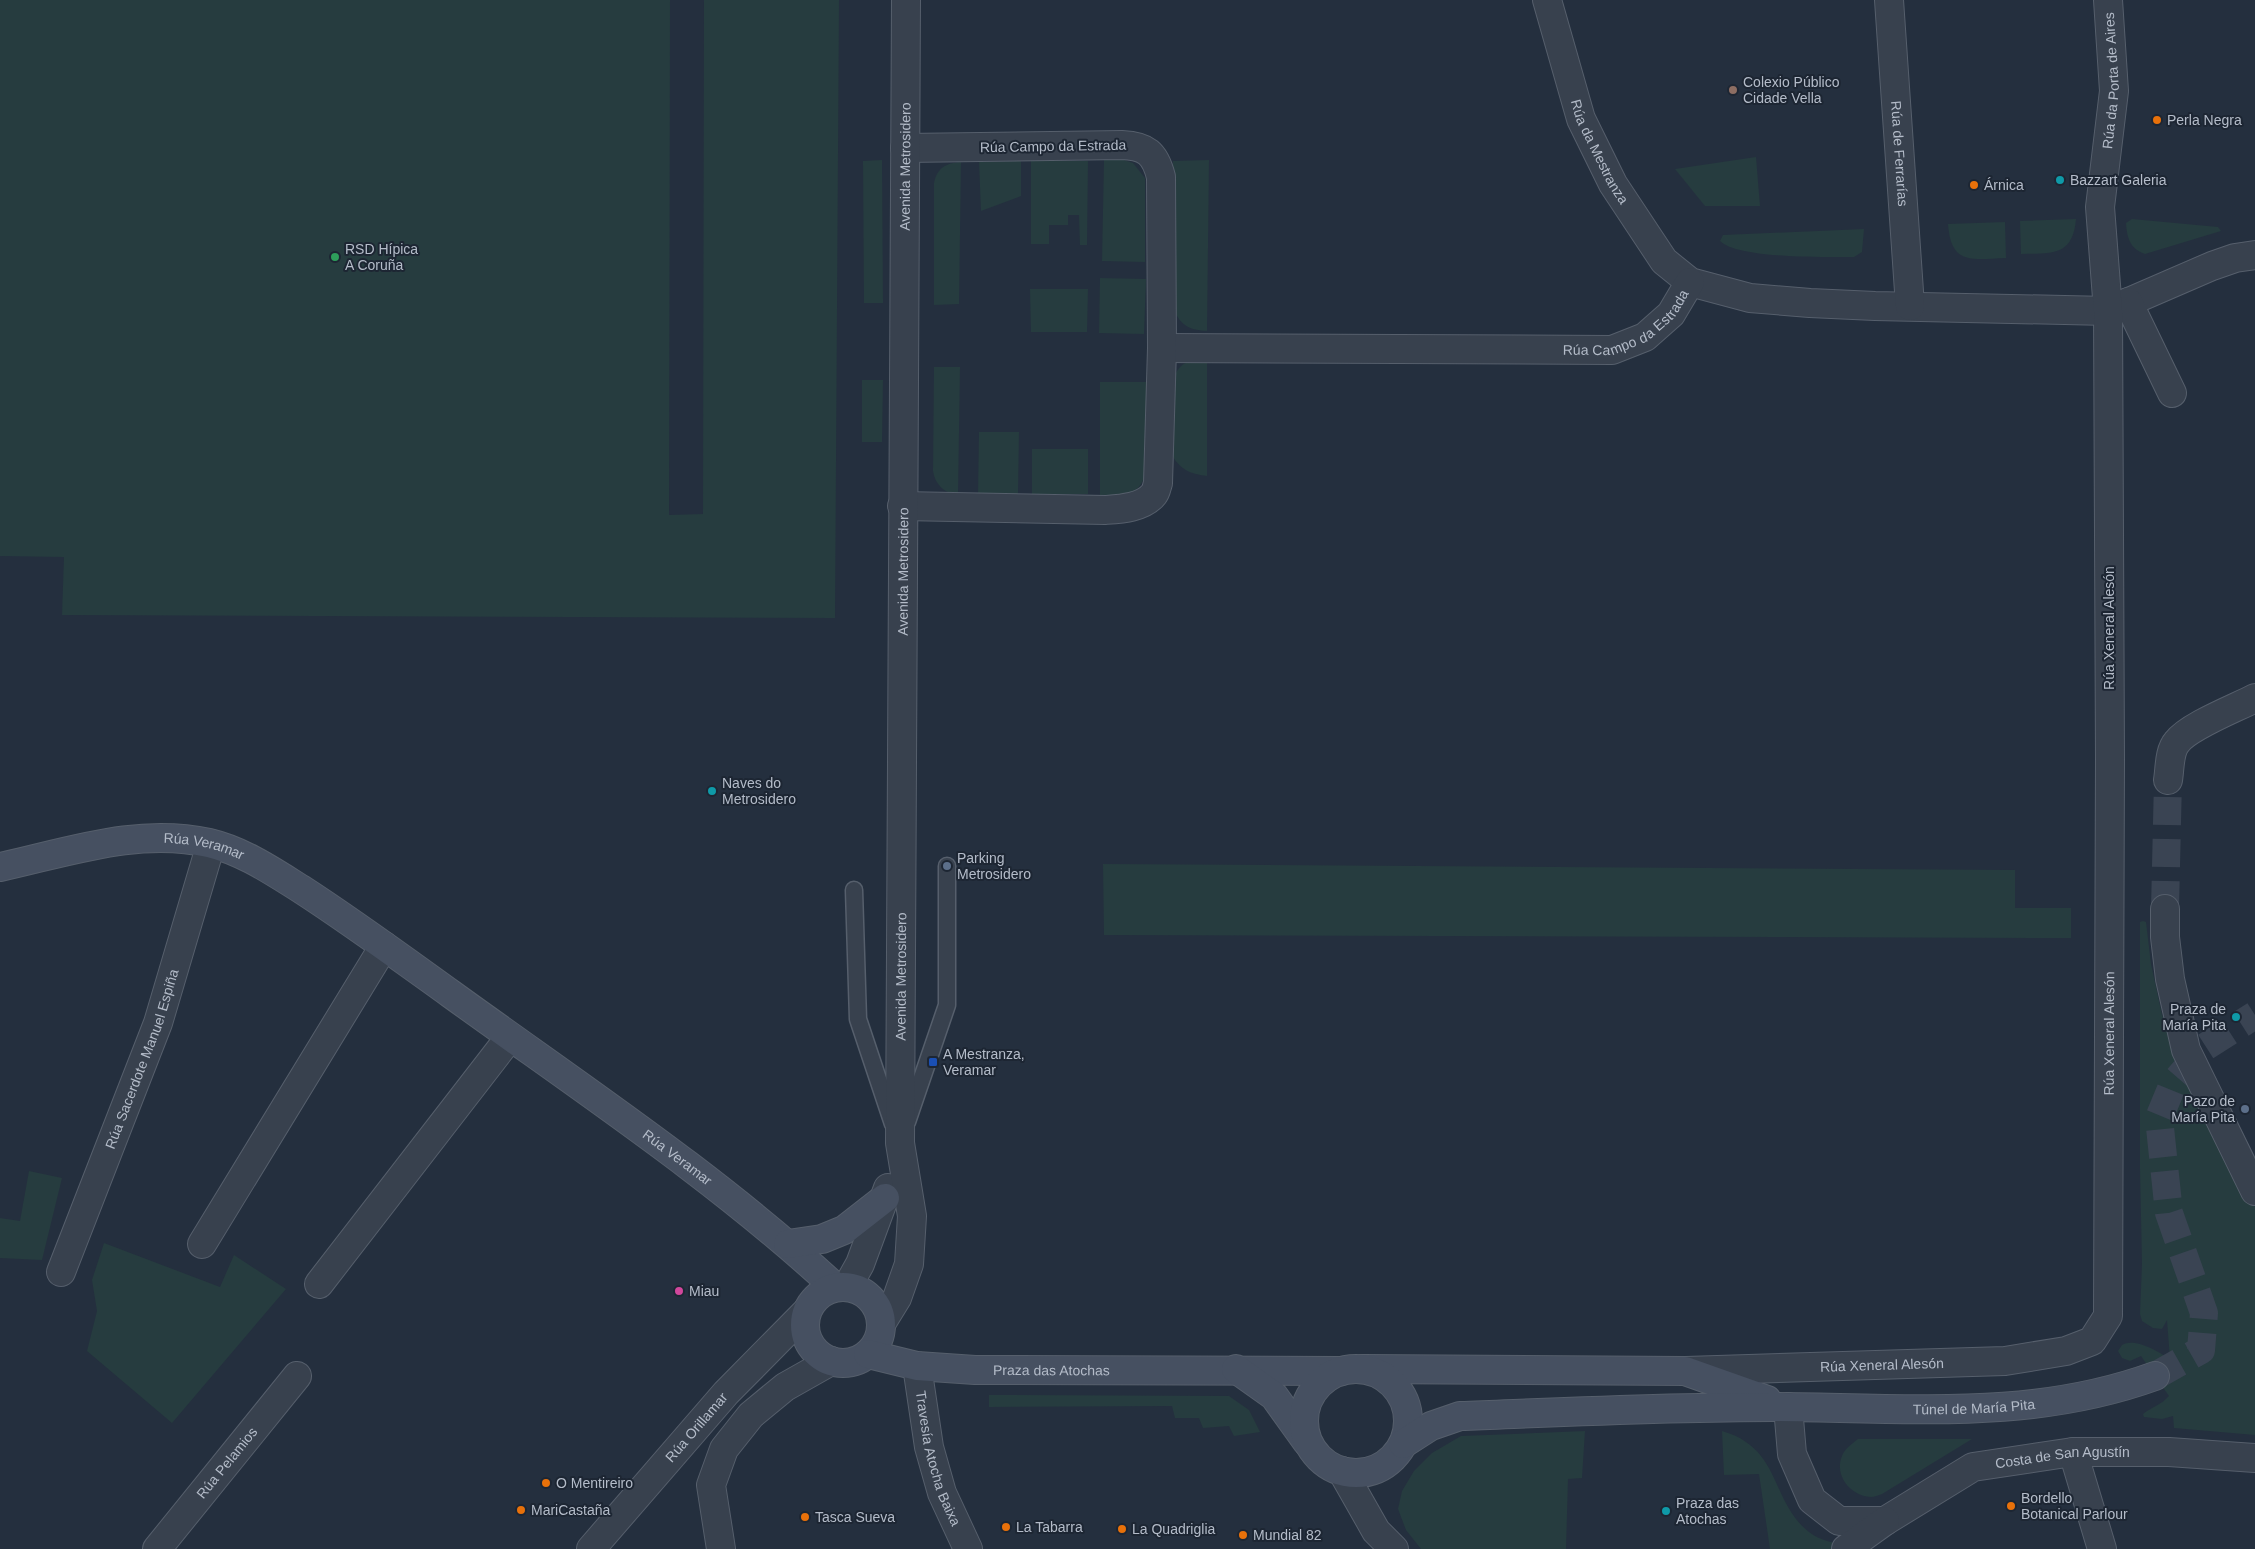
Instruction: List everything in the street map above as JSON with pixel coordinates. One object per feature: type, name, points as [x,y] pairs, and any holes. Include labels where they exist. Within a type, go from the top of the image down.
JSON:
[{"type":"main road","name":"Rúa Veramar","points":[[0,867],[132,838],[175,837],[211,844],[256,861],[384,946],[712,1184],[841,1287]]},
{"type":"main road","points":[[788,1244],[822,1239],[844,1230],[885,1198]]},
{"type":"main road","points":[[841,1287],[861,1291],[871,1300],[878,1311],[880,1324],[878,1341],[868,1354],[856,1361],[843,1363],[831,1361],[820,1355],[806,1335],[805,1323],[807,1311],[814,1300],[823,1292],[841,1287]]},
{"type":"main road","name":"Praza das Atochas","points":[[868,1354],[917,1366],[975,1370],[1685,1371],[1788,1407]]},
{"type":"main road","name":"Praza das Atochas","points":[[1236,1369],[1274,1396],[1320,1458],[1342,1471],[1357,1473],[1371,1471],[1384,1465],[1395,1456],[1403,1444],[1408,1429],[1408,1412],[1402,1396],[1392,1383],[1378,1374],[1352,1370]]},
{"type":"main road","points":[[1312,1448],[1306,1434],[1305,1418],[1308,1403],[1316,1389],[1327,1378],[1352,1370]]},
{"type":"main road","name":"Túnel de María Pita","points":[[1788,1407],[1928,1411],[1994,1408],[2059,1402],[2119,1389],[2155,1376]]},
{"type":"main road","name":"Praza das Atochas","points":[[1403,1444],[1431,1426],[1460,1416],[1687,1407],[1788,1407]]},
{"type":"street","name":"Avenida Metrosidero","points":[[880,1324],[897,1298],[910,1264],[912,1216],[900,1143],[906,0]]},
{"type":"street","name":"Rúa da Mestranza","points":[[1547,0],[1581,120],[1613,184],[1664,261],[1690,282]]},
{"type":"street","name":"Rúa de Ferrarías","points":[[1889,0],[1910,306]]},
{"type":"street","name":"Rúa da Porta de Aires","points":[[2108,0],[2114,92],[2100,207],[2118,307]]},
{"type":"street","name":"Rúa Campo da Estrada","points":[[902,506],[1105,510],[1126,508],[1143,502],[1154,494],[1158,483],[1162,348],[1162,177],[1158,165],[1150,153],[1138,146],[1122,144],[905,148]]},
{"type":"street","points":[[2172,393],[2118,307],[2212,266],[2235,258],[2255,255]]},
{"type":"street","name":"Rúa Campo da Estrada","points":[[1162,348],[1612,350],[1645,337],[1671,314],[1690,282],[1750,298],[1875,306],[2118,307]]},
{"type":"street","name":"Rúa Xeneral Alesón","points":[[1685,1371],[2005,1362],[2066,1351],[2092,1341],[2108,1316],[2110,759],[2118,307]]},
{"type":"street","points":[[2168,780],[2172,751],[2177,742],[2202,725],[2255,698]]},
{"type":"street","name":"Rúa Sacerdote Manuel Espiña","points":[[61,1272],[158,1023],[211,844]]},
{"type":"street","points":[[2165,909],[2165,937],[2170,979],[2186,1050],[2255,1191]]},
{"type":"street","points":[[202,1244],[384,946]]},
{"type":"street","points":[[319,1284],[510,1037]]},
{"type":"street","name":"Avenida Metrosidero","points":[[841,1287],[860,1264],[885,1198],[900,1143]]},
{"type":"street","name":"Rúa Orillamar","points":[[591,1549],[726,1393],[807,1311]]},
{"type":"street","points":[[721,1549],[711,1485],[724,1449],[751,1415],[785,1387],[831,1361]]},
{"type":"street","name":"Travesía Atocha Baixa","points":[[917,1366],[929,1447],[942,1493],[968,1549]]},
{"type":"street","name":"Rúa Pelamios","points":[[157,1549],[297,1376]]},
{"type":"street","points":[[1788,1407],[1792,1454],[1812,1500],[1838,1521],[1885,1521]]},
{"type":"street","points":[[2073,1452],[2102,1549]]},
{"type":"street","name":"Costa de San Agustín","points":[[1846,1549],[1885,1521],[1973,1467],[2073,1452],[2168,1452],[2255,1458]]},
{"type":"street","points":[[1342,1471],[1376,1532],[1394,1549]]},
{"type":"lane","points":[[900,1143],[947,1005],[947,866]]},
{"type":"lane","points":[[854,890],[858,1019],[900,1143]]},
{"type":"green space","name":"RSD Hípica A Coruña","points":[[0,0],[670,0],[669,515],[703,514],[704,0],[839,0],[835,618],[62,615],[64,557],[0,556]]},
{"type":"green space","points":[[1756,157],[1760,206],[1705,206],[1675,169]]},
{"type":"green space","points":[[882,160],[883,303],[864,303],[863,161]]},
{"type":"green space","points":[[1104,160],[1124,160],[1133,163],[1145,178],[1145,262],[1102,261]]},
{"type":"green space","points":[[1209,160],[1207,331],[1196,330],[1187,326],[1180,320],[1174,310],[1173,161]]},
{"type":"green space","points":[[1021,161],[1021,196],[981,211],[979,162]]},
{"type":"green space","points":[[1031,161],[1088,161],[1087,245],[1080,245],[1079,215],[1068,215],[1068,225],[1049,225],[1049,244],[1031,244]]},
{"type":"green space","points":[[961,162],[959,304],[934,305],[934,183],[937,174],[943,167]]},
{"type":"green space","points":[[2076,219],[2074,231],[2065,247],[2051,253],[2021,254],[2020,221]]},
{"type":"green space","points":[[2132,219],[2218,227],[2221,231],[2145,254],[2136,249],[2128,238],[2126,223]]},
{"type":"green space","points":[[2005,222],[2006,258],[1973,259],[1965,257],[1954,247],[1950,238],[1948,224]]},
{"type":"green space","points":[[1864,229],[1862,252],[1854,257],[1804,257],[1763,254],[1730,247],[1720,241],[1723,235]]},
{"type":"green space","points":[[1100,278],[1146,279],[1144,334],[1099,333]]},
{"type":"green space","points":[[1030,289],[1088,289],[1087,332],[1031,332]]},
{"type":"green space","points":[[1207,359],[1207,476],[1182,468],[1172,455],[1173,381],[1175,375],[1185,363]]},
{"type":"green space","points":[[934,367],[960,367],[958,496],[941,488],[933,471]]},
{"type":"green space","points":[[862,380],[883,380],[882,442],[862,442]]},
{"type":"green space","points":[[1100,382],[1147,382],[1146,472],[1139,486],[1129,494],[1116,496],[1100,495]]},
{"type":"green space","points":[[979,432],[1019,432],[1018,494],[978,494]]},
{"type":"green space","points":[[1032,449],[1088,449],[1088,494],[1032,494]]},
{"type":"green space","points":[[1103,864],[2015,870],[2015,908],[2071,908],[2071,938],[1104,935]]},
{"type":"green space","points":[[2140,922],[2146,922],[2151,964],[2162,1015],[2255,1207],[2255,1435],[2174,1428],[2173,1416],[2162,1419],[2144,1417],[2143,1414],[2163,1402],[2169,1396],[2141,1356],[2130,1361],[2122,1358],[2118,1351],[2122,1345],[2127,1343],[2140,1344],[2170,1359],[2167,1320],[2162,1329],[2153,1328],[2142,1321],[2140,1314],[2142,1264]]},
{"type":"green space","points":[[29,1171],[62,1178],[42,1260],[0,1258],[0,1218],[20,1221]]},
{"type":"green space","points":[[104,1243],[220,1287],[234,1255],[286,1289],[172,1423],[87,1351],[97,1311],[92,1280]]},
{"type":"green space","points":[[989,1395],[1229,1396],[1249,1410],[1260,1432],[1234,1436],[1229,1426],[1203,1428],[1199,1418],[1175,1418],[1172,1406],[989,1407]]},
{"type":"green space","points":[[1585,1431],[1582,1478],[1568,1479],[1566,1549],[1421,1549],[1406,1530],[1398,1509],[1402,1491],[1414,1471],[1432,1453],[1461,1436]]},
{"type":"green space","points":[[1722,1431],[1741,1439],[1755,1450],[1766,1463],[1787,1506],[1809,1532],[1823,1540],[1849,1545],[1844,1549],[1770,1549],[1759,1474],[1724,1475]]},
{"type":"green space","points":[[1858,1439],[1972,1439],[1882,1494],[1871,1497],[1863,1496],[1850,1489],[1840,1470],[1843,1453]]},
{"type":"tunnel","points":[[2165,909],[2168,780]]},
{"type":"tunnel","points":[[2155,1376],[2201,1350],[2204,1313],[2169,1213],[2159,1118],[2173,1084],[2205,1047],[2255,1015]]},
{"type":"place","name":"Colexio Público Cidade Vella","points":[[1733,90]]},
{"type":"place","name":"Perla Negra","points":[[2157,120]]},
{"type":"place","name":"Bazzart Galeria","points":[[2060,180]]},
{"type":"place","name":"Árnica","points":[[1974,185]]},
{"type":"place","name":"RSD Hípica A Coruña","points":[[335,257]]},
{"type":"place","name":"Naves do Metrosidero","points":[[712,791]]},
{"type":"place","name":"Parking Metrosidero","points":[[947,866]]},
{"type":"place","name":"Praza de María Pita","points":[[2236,1017]]},
{"type":"place","name":"A Mestranza, Veramar","points":[[933,1062]]},
{"type":"place","name":"Pazo de María Pita","points":[[2245,1109]]},
{"type":"place","name":"Miau","points":[[679,1291]]},
{"type":"place","name":"O Mentireiro","points":[[546,1483]]},
{"type":"place","name":"Bordello Botanical Parlour","points":[[2011,1506]]},
{"type":"place","name":"MariCastaña","points":[[521,1510]]},
{"type":"place","name":"Praza das Atochas","points":[[1666,1511]]},
{"type":"place","name":"Tasca Sueva","points":[[805,1517]]},
{"type":"place","name":"La Tabarra","points":[[1006,1527]]},
{"type":"place","name":"La Quadriglia","points":[[1122,1529]]},
{"type":"place","name":"Mundial 82","points":[[1243,1535]]}]
